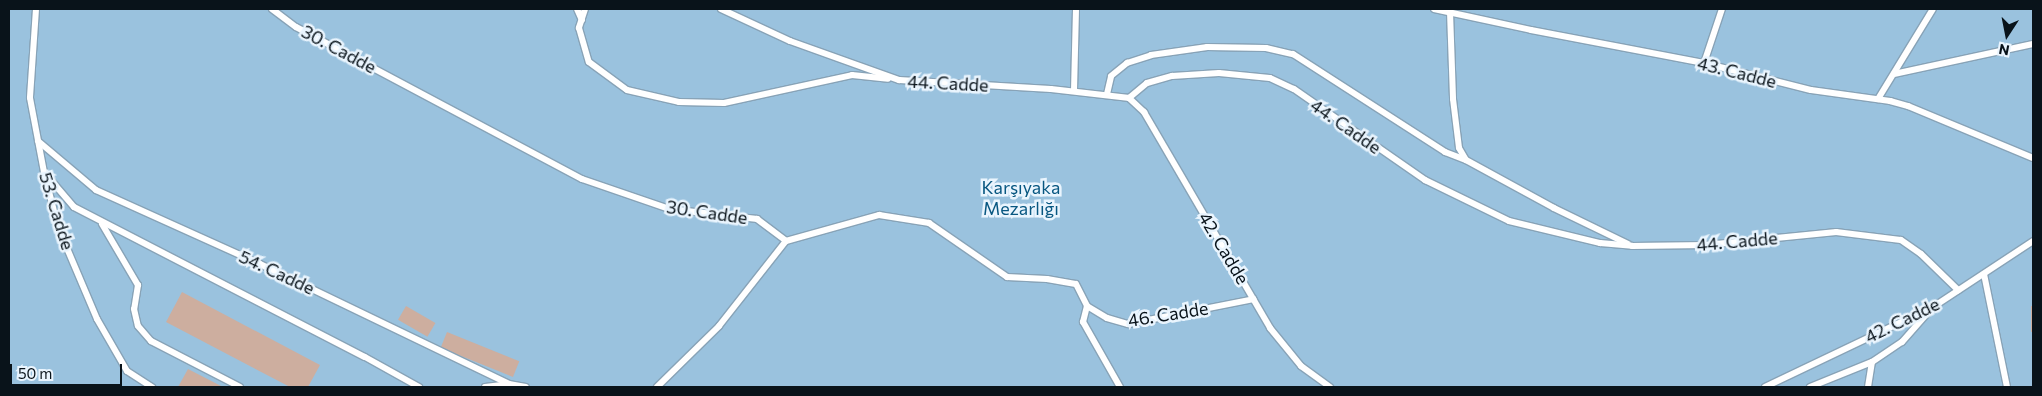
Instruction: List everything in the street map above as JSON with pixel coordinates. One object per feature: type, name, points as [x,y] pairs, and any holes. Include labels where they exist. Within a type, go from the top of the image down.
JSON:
[{"type":"lane","name":"53. Cadde","points":[[36,9],[30,98],[44,172],[58,227],[97,319],[127,371],[152,387]]},
{"type":"lane","name":"30. Cadde","points":[[272,9],[296,27],[582,179],[669,209],[757,218],[786,241]]},
{"type":"lane","points":[[577,9],[582,20]]},
{"type":"lane","points":[[585,9],[579,28],[589,62],[627,90],[679,102],[724,103],[852,75],[899,80]]},
{"type":"lane","name":"44. Cadde","points":[[721,9],[790,41],[899,80],[1074,91],[1129,98],[1147,83],[1172,76],[1219,73],[1270,78],[1294,89],[1425,180],[1508,221],[1600,243],[1632,246],[1706,245],[1836,232],[1901,240],[1921,254],[1958,290]]},
{"type":"lane","points":[[1074,91],[1076,9]]},
{"type":"lane","name":"43. Cadde","points":[[1434,9],[1531,30],[1704,63],[1811,90],[1878,99],[1908,106],[2033,158]]},
{"type":"lane","points":[[1704,63],[1722,9]]},
{"type":"lane","points":[[1878,99],[1934,9]]},
{"type":"lane","points":[[1450,12],[1453,99],[1459,148],[1466,160]]},
{"type":"lane","points":[[1894,74],[2033,44]]},
{"type":"lane","points":[[1107,94],[1111,76],[1127,63],[1151,55],[1207,47],[1266,48],[1294,54],[1445,152],[1466,160],[1554,208],[1632,246]]},
{"type":"lane","name":"42. Cadde","points":[[1129,98],[1144,112],[1270,328],[1301,366],[1330,387]]},
{"type":"lane","name":"54. Cadde","points":[[38,142],[96,190],[260,264],[509,384],[526,387]]},
{"type":"lane","points":[[44,172],[74,208],[365,357],[419,387]]},
{"type":"lane","points":[[657,387],[719,326],[786,241],[879,215],[929,223],[1007,277],[1047,279],[1076,284],[1087,306],[1083,322],[1120,387]]},
{"type":"lane","points":[[102,223],[138,284],[134,309],[138,326],[151,340],[240,387]]},
{"type":"lane","name":"42. Cadde","points":[[1765,387],[1933,307],[2033,241]]},
{"type":"lane","points":[[1984,274],[2007,387]]},
{"type":"lane","name":"46. Cadde","points":[[1087,306],[1106,318],[1128,324],[1254,299]]},
{"type":"lane","points":[[1810,387],[1872,362],[1902,342],[1933,307]]},
{"type":"lane","points":[[1868,387],[1872,362]]},
{"type":"lane","points":[[485,387],[509,384]]},
{"type":"green space","name":"Karşıyaka Mezarlığı","points":[[9,9],[2033,9],[2033,387],[9,387]]},
{"type":"building","points":[[182,292],[320,365],[308,387],[290,387],[166,322]]},
{"type":"building","points":[[406,306],[435,323],[427,337],[398,320]]},
{"type":"building","points":[[2031,306],[2033,306],[2033,332],[2031,332]]},
{"type":"building","points":[[447,332],[519,361],[513,377],[441,348]]},
{"type":"building","points":[[188,369],[223,387],[178,387]]}]
